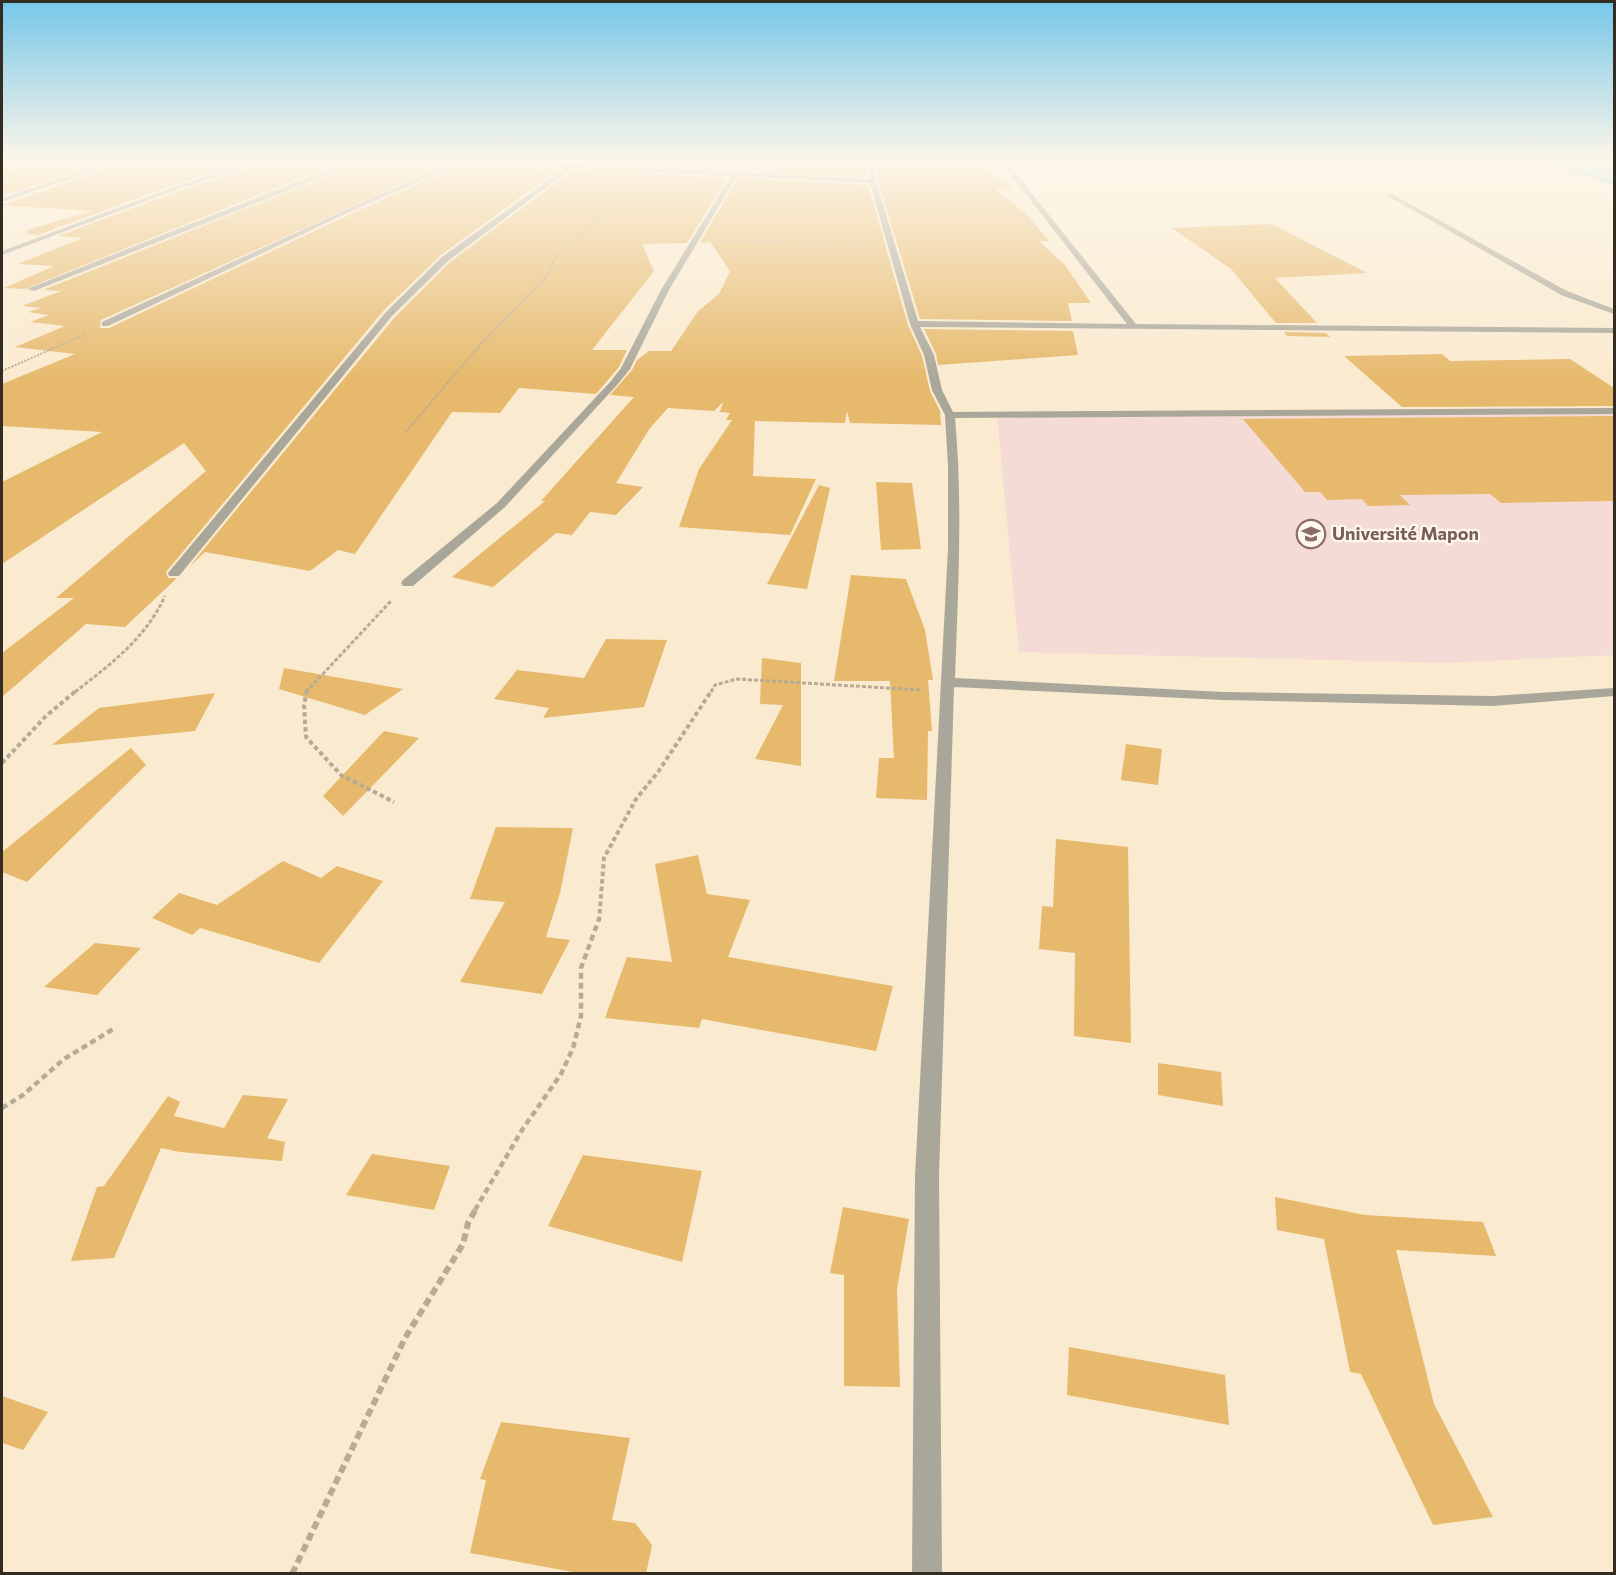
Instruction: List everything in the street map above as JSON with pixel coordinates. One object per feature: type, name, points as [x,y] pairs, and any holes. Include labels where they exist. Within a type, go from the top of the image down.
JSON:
[{"type":"street","points":[[2,253],[52,234]]},
{"type":"street","points":[[31,290],[173,234]]},
{"type":"street","points":[[105,324],[297,234]]},
{"type":"street","points":[[174,573],[388,314],[445,260],[480,234]]},
{"type":"street","points":[[408,583],[501,505],[614,383],[625,369],[665,290],[699,234]]},
{"type":"street","points":[[888,234],[914,324],[929,355],[937,390],[950,415],[954,466],[954,548],[927,1176],[927,1574]]},
{"type":"street","points":[[1061,234],[1134,327]]},
{"type":"street","points":[[1461,234],[1564,292],[1614,312]]},
{"type":"street","points":[[914,324],[1614,330]]},
{"type":"street","points":[[950,415],[1614,411]]},
{"type":"street","points":[[947,687],[1223,696],[1493,701],[1614,692]]},
{"type":"path","points":[[406,432],[479,346],[547,276],[554,260],[582,234]]},
{"type":"path","points":[[694,243],[754,240],[823,244],[891,244]]},
{"type":"path","points":[[2,371],[58,348],[105,324]]},
{"type":"path","points":[[2,763],[44,718],[141,638],[158,616],[174,573]]},
{"type":"path","points":[[394,802],[341,775],[306,737],[304,705],[306,691],[408,583]]},
{"type":"path","points":[[292,1574],[405,1338],[463,1244],[468,1223],[522,1130],[561,1074],[573,1048],[581,1017],[581,968],[599,919],[604,858],[636,799],[658,772],[715,685],[737,679],[947,687]]},
{"type":"path","points":[[2,1108],[23,1095],[64,1059],[115,1028]]},
{"type":"shaded area","name":"Université Mapon","points":[[1614,412],[1614,655],[1445,663],[1019,652],[997,414],[1220,416]]},
{"type":"building","points":[[160,234],[25,289],[4,288],[54,266],[17,264],[83,238],[58,236]]},
{"type":"building","points":[[182,234],[290,234],[101,320],[100,328],[109,328],[307,234],[469,234],[441,255],[384,310],[166,572],[168,578],[177,578],[125,627],[86,624],[2,697],[2,653],[74,598],[56,598],[206,471],[184,443],[2,564],[2,482],[102,432],[2,426],[2,384],[75,354],[15,347],[65,326],[30,322],[49,315],[28,312],[41,308],[22,306],[61,291],[43,290]]},
{"type":"building","points":[[487,234],[692,234],[687,243],[642,244],[654,271],[592,350],[627,350],[619,367],[596,394],[519,388],[500,413],[452,412],[355,554],[338,550],[310,571],[205,552],[190,566],[394,318],[449,263]]},
{"type":"building","points":[[705,234],[882,234],[908,325],[922,356],[930,391],[940,411],[941,425],[850,423],[847,411],[845,423],[755,421],[753,476],[816,479],[790,535],[679,527],[699,469],[732,420],[726,420],[730,413],[720,412],[723,402],[714,411],[668,408],[650,428],[616,483],[643,487],[616,515],[590,512],[572,535],[556,533],[493,587],[452,577],[545,501],[541,501],[634,397],[610,395],[632,370],[637,360],[649,351],[671,351],[698,311],[719,294],[730,271],[710,242],[700,243]]},
{"type":"building","points":[[894,234],[1043,234],[1049,241],[1039,241],[1065,265],[1091,303],[1068,303],[1072,321],[920,319]]},
{"type":"building","points":[[1181,234],[1292,234],[1367,273],[1275,278],[1317,323],[1276,323],[1231,269]]},
{"type":"building","points":[[924,329],[1073,331],[1078,355],[938,365],[936,354]]},
{"type":"building","points":[[1284,332],[1326,333],[1330,337],[1287,336]]},
{"type":"building","points":[[1442,354],[1450,361],[1570,359],[1614,388],[1614,406],[1402,407],[1344,356]]},
{"type":"building","points":[[1614,416],[1614,501],[1501,503],[1490,494],[1400,495],[1410,505],[1368,506],[1362,499],[1327,500],[1320,492],[1305,492],[1243,419]]},
{"type":"building","points":[[876,482],[912,483],[921,549],[881,550]]},
{"type":"building","points":[[819,485],[830,488],[807,589],[767,584]]},
{"type":"building","points":[[851,575],[906,579],[925,630],[933,680],[928,680],[932,731],[928,731],[927,800],[876,798],[879,758],[894,758],[890,681],[834,681]]},
{"type":"building","points":[[606,639],[667,640],[644,707],[543,718],[549,708],[494,699],[517,670],[584,678]]},
{"type":"building","points":[[762,658],[801,663],[801,766],[755,759],[783,705],[760,704]]},
{"type":"building","points":[[284,668],[403,689],[365,715],[279,689]]},
{"type":"building","points":[[215,693],[195,731],[52,745],[99,708]]},
{"type":"building","points":[[384,731],[419,738],[343,816],[323,796]]},
{"type":"building","points":[[1126,744],[1162,749],[1158,785],[1121,780]]},
{"type":"building","points":[[131,748],[146,765],[27,882],[2,872],[2,852]]},
{"type":"building","points":[[496,827],[573,828],[560,893],[546,937],[570,940],[542,994],[460,982],[505,902],[470,899]]},
{"type":"building","points":[[1056,839],[1128,847],[1131,1043],[1074,1036],[1075,953],[1039,949],[1042,906],[1053,907]]},
{"type":"building","points":[[698,855],[707,894],[750,900],[728,957],[893,986],[876,1051],[702,1019],[699,1028],[605,1018],[627,957],[672,962],[655,864]]},
{"type":"building","points":[[283,861],[321,878],[337,866],[383,881],[319,963],[200,928],[192,935],[152,918],[179,893],[217,905]]},
{"type":"building","points":[[95,943],[141,948],[97,995],[44,987]]},
{"type":"building","points":[[1158,1063],[1221,1072],[1223,1106],[1158,1095]]},
{"type":"building","points":[[243,1095],[288,1099],[267,1138],[285,1142],[282,1161],[180,1152],[161,1148],[114,1258],[71,1261],[97,1187],[104,1186],[168,1096],[180,1102],[174,1116],[224,1128]]},
{"type":"building","points":[[372,1154],[450,1166],[434,1210],[346,1195]]},
{"type":"building","points":[[583,1155],[702,1171],[682,1262],[548,1226]]},
{"type":"building","points":[[1275,1197],[1365,1215],[1483,1222],[1496,1256],[1396,1250],[1434,1404],[1493,1517],[1433,1525],[1361,1374],[1350,1372],[1324,1239],[1277,1230]]},
{"type":"building","points":[[843,1207],[909,1219],[897,1289],[900,1387],[844,1386],[844,1275],[830,1273]]},
{"type":"building","points":[[1069,1347],[1225,1375],[1229,1425],[1067,1395]]},
{"type":"building","points":[[2,1396],[48,1412],[23,1450],[2,1443]]},
{"type":"building","points":[[501,1422],[630,1438],[612,1520],[635,1523],[652,1545],[646,1574],[584,1574],[470,1553],[486,1480],[480,1479]]},
{"type":"place","name":"Université Mapon","points":[[1311,534]]}]
